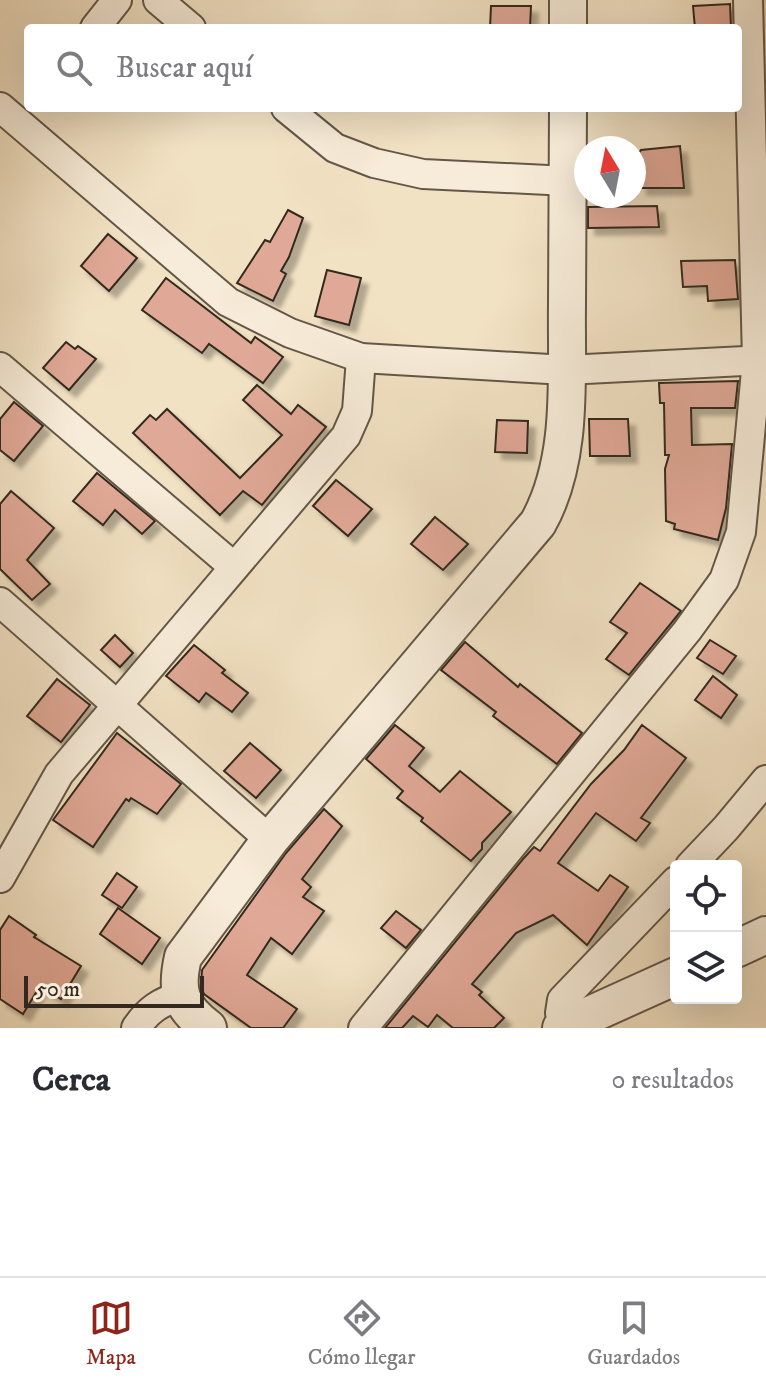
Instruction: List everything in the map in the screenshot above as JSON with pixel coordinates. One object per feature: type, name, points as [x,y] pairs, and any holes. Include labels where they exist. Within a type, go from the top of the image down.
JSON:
[{"type":"street","points":[[98,24],[117,0]]},
{"type":"street","points":[[158,0],[186,24]]},
{"type":"street","points":[[568,0],[568,24]]},
{"type":"street","points":[[363,1028],[687,631],[724,580],[741,532],[762,360],[748,0]]},
{"type":"street","points":[[16,112],[228,302],[290,333],[361,358],[566,370],[762,360]]},
{"type":"street","points":[[291,112],[335,148],[374,163],[423,174],[568,181]]},
{"type":"street","points":[[208,1028],[188,1012],[181,996],[179,978],[183,957],[270,840],[538,523],[552,499],[561,459],[566,370],[568,112]]},
{"type":"street","points":[[0,878],[59,774],[346,436],[357,411],[361,358]]},
{"type":"street","points":[[0,367],[234,567]]},
{"type":"street","points":[[0,602],[270,840]]},
{"type":"street","points":[[696,860],[766,780]]},
{"type":"street","points":[[670,887],[562,1000],[560,1013],[563,1027],[670,979]]},
{"type":"street","points":[[742,946],[766,935]]},
{"type":"street","points":[[136,1028],[145,1014],[162,1001],[181,996]]},
{"type":"building","points":[[730,4],[731,24],[695,24],[693,6]]},
{"type":"building","points":[[491,6],[531,6],[530,24],[490,24]]},
{"type":"building","points":[[680,146],[684,188],[646,188],[646,149]]},
{"type":"building","points":[[657,206],[659,227],[588,228],[588,208]]},
{"type":"building","points":[[288,210],[303,218],[281,271],[286,274],[273,301],[237,283],[265,240],[270,242]]},
{"type":"building","points":[[108,234],[137,258],[109,291],[81,266]]},
{"type":"building","points":[[735,260],[738,299],[708,301],[707,286],[683,287],[681,261]]},
{"type":"building","points":[[327,270],[361,278],[349,325],[315,316]]},
{"type":"building","points":[[166,278],[251,343],[255,337],[283,357],[263,383],[209,344],[202,353],[142,310]]},
{"type":"building","points":[[66,342],[75,349],[78,346],[96,359],[69,390],[43,368]]},
{"type":"building","points":[[738,381],[735,408],[691,408],[692,445],[732,444],[726,508],[718,540],[674,529],[675,524],[666,521],[665,469],[669,455],[665,455],[664,403],[660,403],[659,383]]},
{"type":"building","points":[[257,385],[291,414],[298,405],[326,427],[262,505],[243,491],[220,515],[133,433],[150,415],[156,420],[167,409],[240,478],[282,435],[243,400]]},
{"type":"building","points":[[14,402],[43,426],[14,461],[0,450],[0,419]]},
{"type":"building","points":[[589,419],[628,419],[630,456],[590,456]]},
{"type":"building","points":[[497,420],[528,421],[527,453],[495,452]]},
{"type":"building","points":[[97,473],[155,521],[142,534],[115,510],[103,525],[73,501]]},
{"type":"building","points":[[336,480],[372,509],[348,536],[313,506]]},
{"type":"building","points":[[11,491],[54,528],[27,560],[50,584],[32,600],[0,569],[0,504]]},
{"type":"building","points":[[435,517],[468,544],[443,570],[411,544]]},
{"type":"building","points":[[640,583],[681,611],[629,675],[606,659],[627,633],[610,622]]},
{"type":"building","points":[[115,635],[133,653],[120,667],[101,650]]},
{"type":"building","points":[[710,640],[736,656],[723,674],[697,658]]},
{"type":"building","points":[[465,642],[518,687],[520,684],[582,733],[557,764],[493,716],[496,712],[441,670]]},
{"type":"building","points":[[194,645],[248,693],[232,712],[206,693],[199,702],[166,676]]},
{"type":"building","points":[[713,676],[737,695],[721,718],[695,700]]},
{"type":"building","points":[[57,679],[90,705],[61,742],[27,716]]},
{"type":"building","points":[[395,725],[424,748],[409,766],[440,792],[460,771],[511,812],[482,843],[482,849],[471,861],[397,798],[403,791],[366,759]]},
{"type":"building","points":[[642,725],[686,758],[641,818],[650,823],[636,841],[596,813],[558,863],[598,891],[610,875],[628,887],[587,945],[553,915],[516,933],[472,984],[482,992],[479,995],[504,1018],[494,1028],[453,1028],[437,1015],[428,1027],[413,1016],[402,1028],[385,1028],[523,859],[534,847],[540,851],[591,784],[624,750]]},
{"type":"building","points":[[117,733],[181,784],[157,814],[131,798],[129,801],[126,799],[93,847],[53,820]]},
{"type":"building","points":[[250,743],[281,770],[256,798],[224,771]]},
{"type":"building","points":[[324,809],[342,826],[302,879],[311,887],[303,897],[324,911],[292,954],[271,938],[247,975],[297,1009],[283,1028],[251,1028],[204,994],[202,970],[286,853]]},
{"type":"building","points":[[117,873],[137,887],[122,908],[102,895]]},
{"type":"building","points":[[118,908],[160,938],[142,964],[100,934]]},
{"type":"building","points":[[396,911],[421,930],[406,948],[381,928]]},
{"type":"building","points":[[9,916],[36,935],[34,937],[81,966],[61,999],[40,986],[23,1014],[0,999],[0,930]]}]
